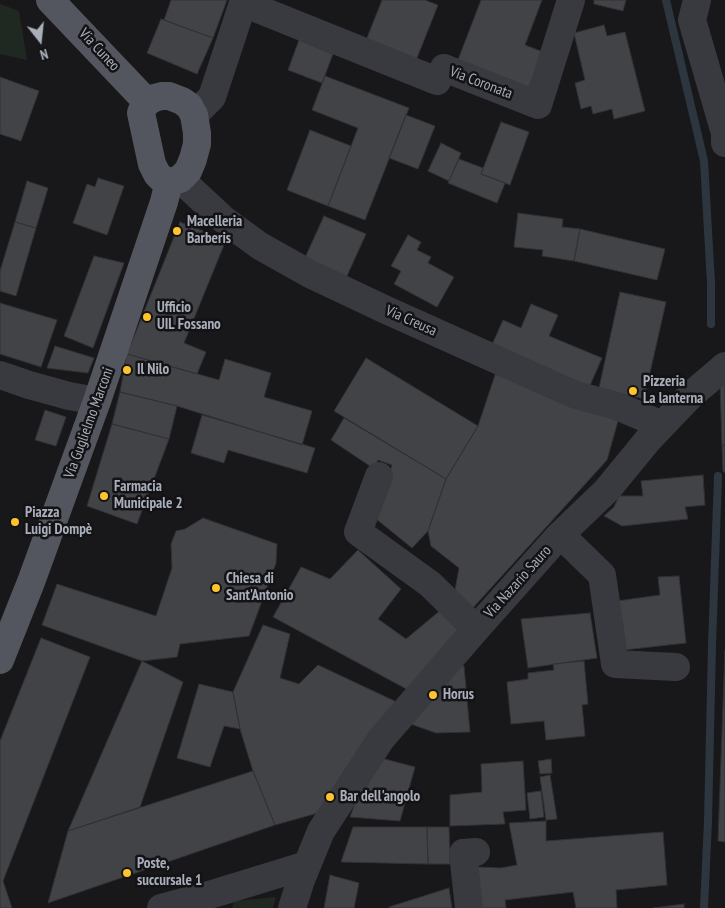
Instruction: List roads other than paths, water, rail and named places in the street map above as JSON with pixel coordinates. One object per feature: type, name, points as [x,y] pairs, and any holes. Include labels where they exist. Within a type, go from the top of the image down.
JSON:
[{"type":"main road","name":"Via Cuneo","points":[[50,0],[147,102]]},
{"type":"main road","points":[[169,96],[190,106],[194,115],[197,144],[194,159],[188,171],[175,181],[162,179],[152,164],[141,113],[143,108],[147,102],[154,98],[169,96]]},
{"type":"main road","name":"Via Guglielmo Marconi","points":[[0,660],[8,618],[31,582],[97,401],[164,202],[175,181]]},
{"type":"street","name":"Via Coronata","points":[[194,115],[212,98],[244,2],[437,81],[444,68],[538,105],[571,0]]},
{"type":"street","points":[[697,0],[692,20],[724,133],[725,143]]},
{"type":"street","name":"Via Creusa","points":[[175,181],[260,246],[310,274],[576,395],[617,406],[662,425]]},
{"type":"street","name":"Via Nazario Sauro","points":[[292,908],[301,880],[321,832],[381,739],[559,536],[607,490],[648,440],[691,395],[725,366]]},
{"type":"street","points":[[0,375],[69,396],[97,401]]},
{"type":"street","points":[[379,476],[358,532],[430,584],[476,629]]},
{"type":"street","points":[[559,536],[569,543],[602,576],[615,664],[676,668]]},
{"type":"street","points":[[469,908],[463,852],[476,852]]},
{"type":"street","points":[[161,908],[214,900],[307,865]]},
{"type":"waterway","points":[[666,0],[704,161],[711,283],[711,324]]},
{"type":"waterway","points":[[704,908],[718,476]]},
{"type":"place","name":"Macelleria Barberis","points":[[177,231]]},
{"type":"place","name":"Ufficio UIL Fossano","points":[[147,317]]},
{"type":"place","name":"Il Nilo","points":[[127,370]]},
{"type":"place","name":"Pizzeria La lanterna","points":[[633,391]]},
{"type":"place","name":"Farmacia Municipale 2","points":[[104,496]]},
{"type":"place","name":"Piazza Luigi Dompè","points":[[15,522]]},
{"type":"place","name":"Chiesa di Sant'Antonio","points":[[216,588]]},
{"type":"place","name":"Horus","points":[[433,695]]},
{"type":"place","name":"Bar dell'angolo","points":[[330,797]]},
{"type":"place","name":"Poste, succursale 1","points":[[127,873]]}]
